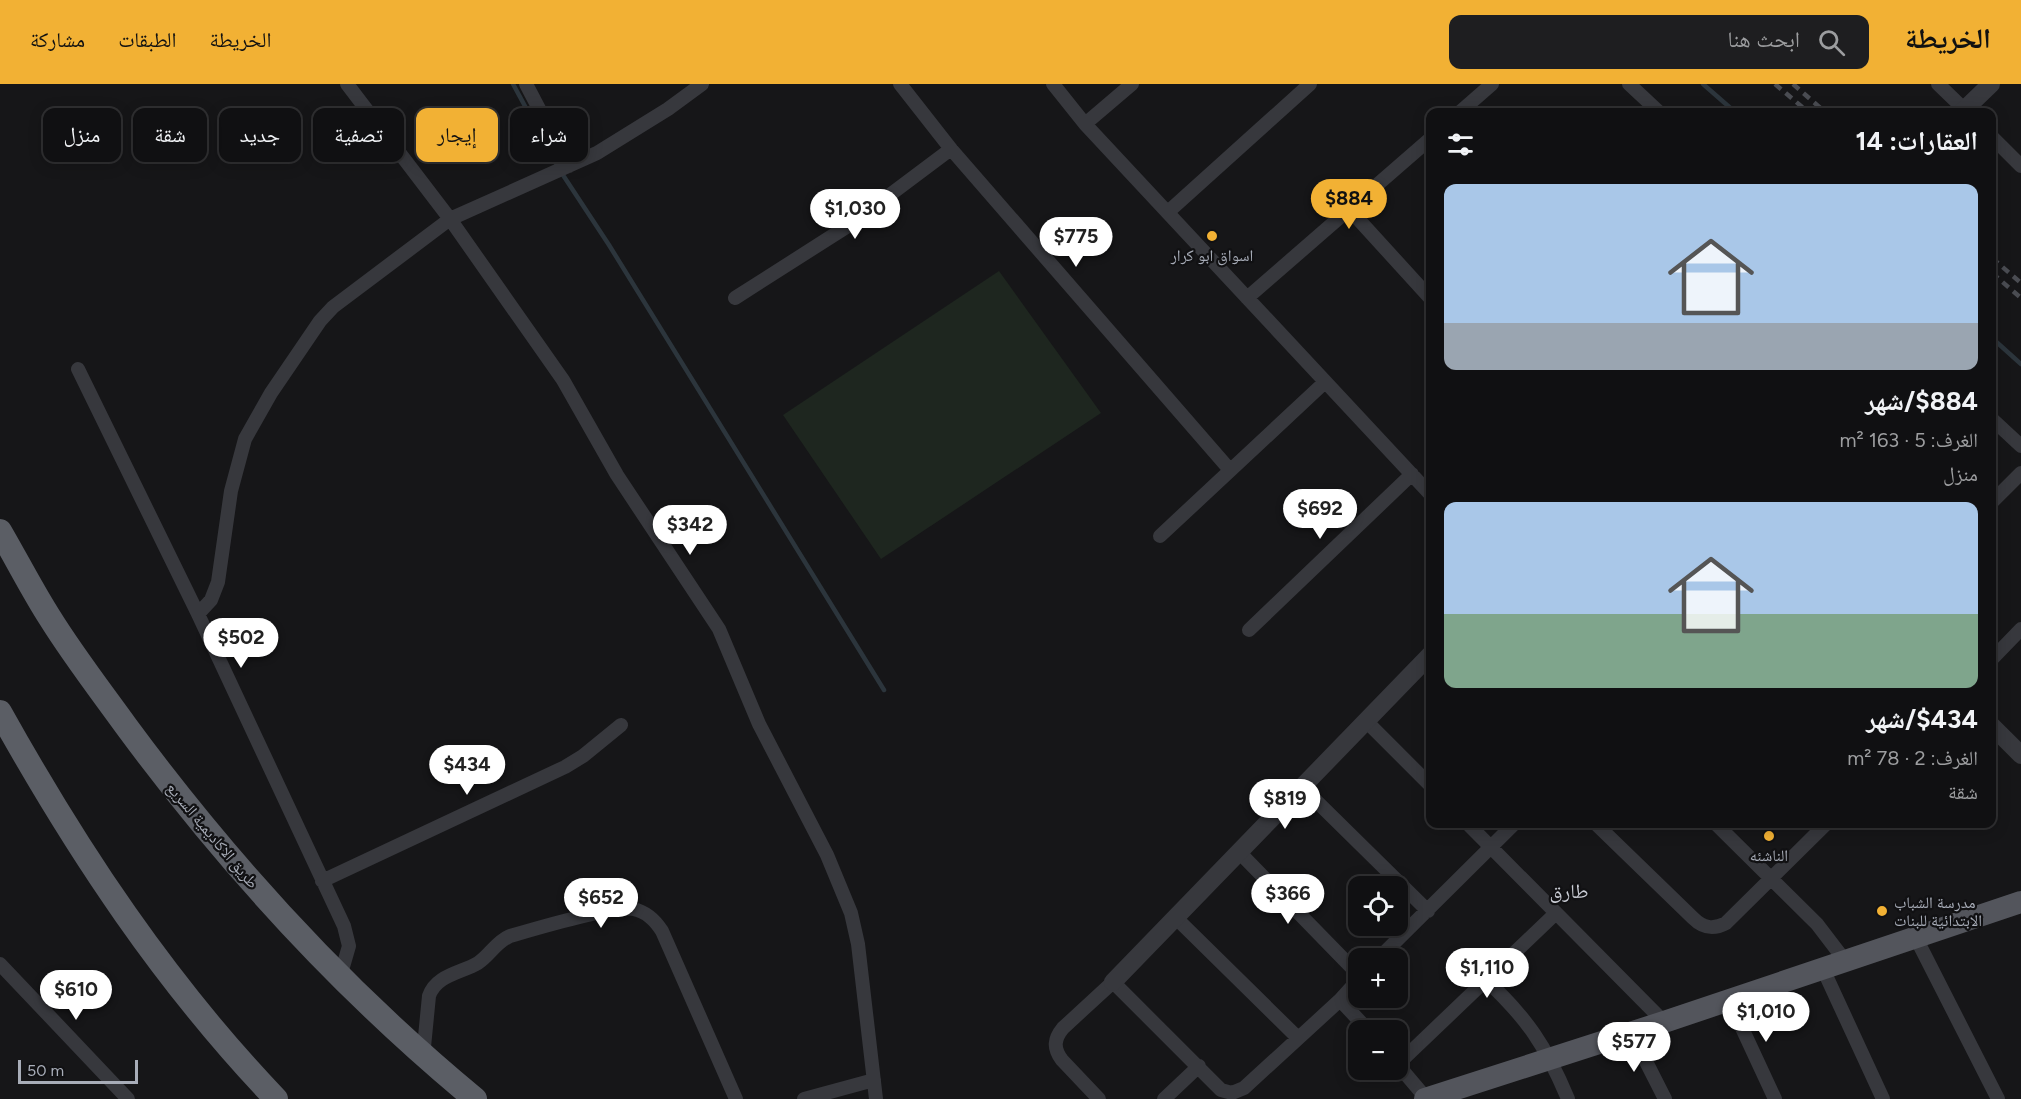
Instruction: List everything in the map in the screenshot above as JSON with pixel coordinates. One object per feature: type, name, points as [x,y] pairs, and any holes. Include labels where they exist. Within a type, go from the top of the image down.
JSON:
[{"type":"highway","name":"طريق الاكاديمية السريع","points":[[0,531],[50,618],[198,821],[299,935],[340,977],[423,1057],[475,1099]]},
{"type":"highway","points":[[0,712],[67,829],[135,930],[209,1025],[276,1099]]},
{"type":"main road","points":[[1426,1099],[1455,1095],[1551,1059],[2021,902]]},
{"type":"street","points":[[347,84],[450,219],[564,380],[617,475],[719,629],[759,724],[827,855],[851,913],[858,944],[876,1099]]},
{"type":"street","points":[[526,84],[569,166]]},
{"type":"street","points":[[198,614],[215,591],[231,491],[245,438],[266,401],[333,307],[450,219],[569,166],[614,143],[702,84]]},
{"type":"street","points":[[900,84],[951,148],[1230,470]]},
{"type":"street","points":[[1053,84],[1085,124],[1426,489]]},
{"type":"street","points":[[1085,124],[1132,84]]},
{"type":"street","points":[[1168,212],[1310,84]]},
{"type":"street","points":[[1465,108],[1492,84]]},
{"type":"street","points":[[1629,84],[1655,108]]},
{"type":"street","points":[[1938,84],[1961,108]]},
{"type":"street","points":[[1969,108],[1991,84]]},
{"type":"street","points":[[1996,141],[2021,166]]},
{"type":"street","points":[[1247,298],[1426,142]]},
{"type":"street","points":[[735,298],[851,224],[951,148]]},
{"type":"street","points":[[1349,209],[1426,294]]},
{"type":"street","points":[[78,369],[198,614],[348,936],[349,946],[340,977]]},
{"type":"street","points":[[1160,536],[1325,382]]},
{"type":"street","points":[[1996,423],[2021,446]]},
{"type":"street","points":[[1996,498],[2021,473]]},
{"type":"street","points":[[1249,630],[1412,474]]},
{"type":"street","points":[[1996,655],[2021,629]]},
{"type":"street","points":[[1099,1099],[1056,1053],[1057,1035],[1113,982],[1426,660]]},
{"type":"street","points":[[1366,721],[1426,781]]},
{"type":"street","points":[[322,880],[565,767],[621,725]]},
{"type":"street","points":[[1996,730],[2021,755]]},
{"type":"street","points":[[1302,787],[1428,911]]},
{"type":"street","points":[[1472,828],[1664,1022]]},
{"type":"street","points":[[1389,948],[1510,828]]},
{"type":"street","points":[[1600,828],[1701,926],[1718,927],[1726,923],[1822,828]]},
{"type":"street","points":[[1720,828],[1817,924],[1846,962]]},
{"type":"street","points":[[1239,852],[1348,966]]},
{"type":"street","points":[[423,1057],[429,996],[436,983],[476,964],[501,941],[510,936],[614,910],[633,909],[650,916],[663,931],[736,1099]]},
{"type":"street","points":[[1408,1054],[1556,913]]},
{"type":"street","points":[[1175,917],[1298,1038]]},
{"type":"street","points":[[1916,938],[1998,1099]]},
{"type":"street","points":[[0,964],[128,1099]]},
{"type":"street","points":[[1823,969],[1883,1099]]},
{"type":"street","points":[[1485,979],[1522,1016],[1551,1059],[1568,1099]]},
{"type":"street","points":[[1113,982],[1221,1090],[1232,1096],[1244,1088],[1348,990]]},
{"type":"street","points":[[1340,999],[1359,1020]]},
{"type":"street","points":[[1728,1000],[1775,1099]]},
{"type":"street","points":[[1631,1032],[1665,1099]]},
{"type":"street","points":[[1164,1099],[1199,1066]]},
{"type":"street","points":[[1408,1076],[1426,1099]]},
{"type":"street","points":[[804,1099],[874,1080]]},
{"type":"shaded area","points":[[999,271],[1101,413],[881,559],[783,415]]},
{"type":"waterway","points":[[513,84],[559,169],[609,245],[884,690]]},
{"type":"waterway","points":[[1703,84],[1730,108]]},
{"type":"waterway","points":[[1996,342],[2021,364]]},
{"type":"railway","points":[[1775,84],[1803,108]]},
{"type":"railway","points":[[1793,84],[1820,108]]},
{"type":"railway","points":[[1996,261],[2021,283]]},
{"type":"railway","points":[[1996,276],[2021,298]]},
{"type":"place","name":"اسواق ابو كرار","points":[[1212,236]]},
{"type":"place","name":"الناشئه","points":[[1769,836]]},
{"type":"place","name":"مدرسة الشباب الابتدائية للبنات","points":[[1882,911]]},
{"type":"district","name":"طارق","points":[[1569,891]]}]
